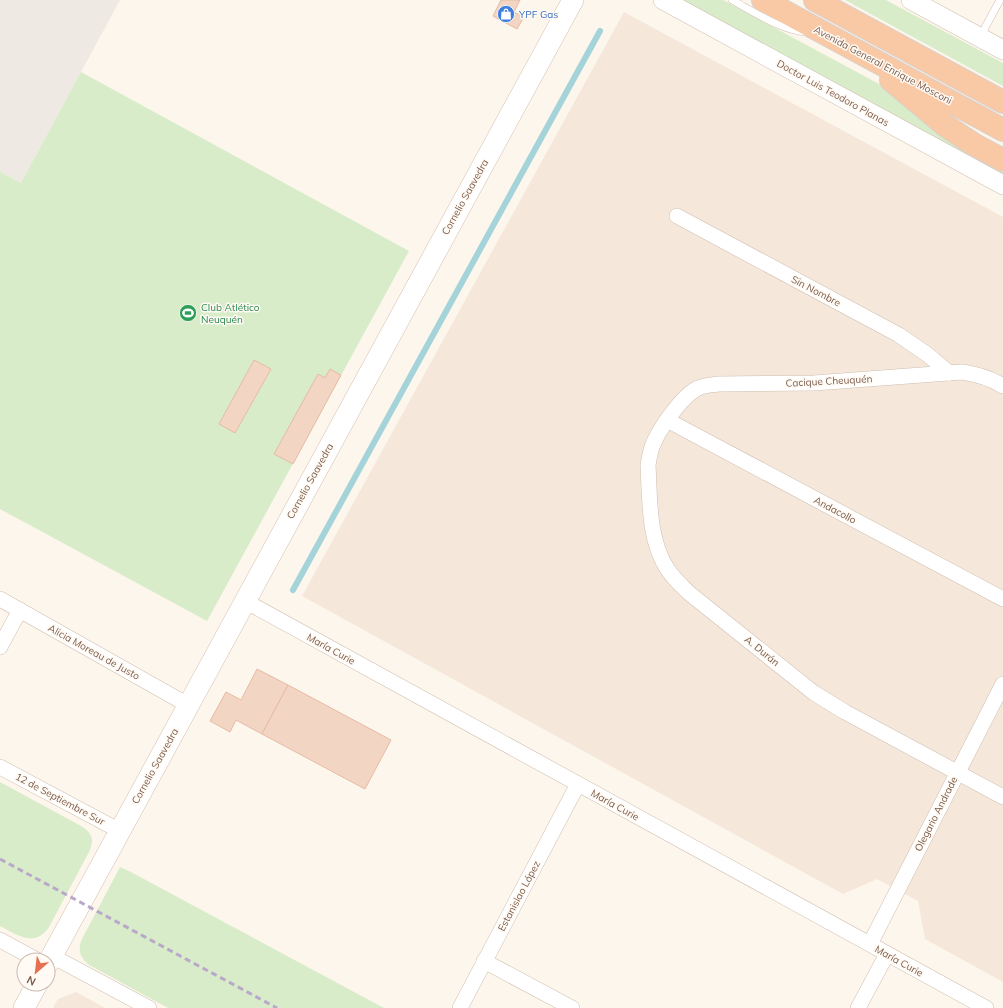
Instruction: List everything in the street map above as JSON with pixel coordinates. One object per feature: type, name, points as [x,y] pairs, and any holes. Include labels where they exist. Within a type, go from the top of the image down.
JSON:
[{"type":"highway","name":"Avenida General Enrique Mosconi","points":[[763,0],[1003,130]]},
{"type":"highway","points":[[815,0],[1003,102]]},
{"type":"highway","points":[[857,51],[946,126],[970,142],[1003,160]]},
{"type":"main road","name":"Cornelio Saavedra","points":[[51,952],[120,831],[573,0]]},
{"type":"main road","points":[[24,1008],[33,992]]},
{"type":"street","name":"Doctor Luis Teodoro Planas","points":[[662,0],[1003,185]]},
{"type":"street","points":[[911,0],[1003,50]]},
{"type":"street","name":"Sin Nombre","points":[[677,216],[899,335],[928,355],[949,373]]},
{"type":"street","name":"Cacique Cheuquén","points":[[667,420],[682,401],[690,394],[707,385],[814,383],[962,372],[988,378],[1003,386]]},
{"type":"street","name":"Andacollo","points":[[667,420],[1003,599]]},
{"type":"street","name":"A. Durán","points":[[667,420],[656,438],[649,455],[648,465],[652,528],[661,558],[668,570],[678,582],[695,598],[814,693],[844,712],[1003,797]]},
{"type":"street","name":"Alicia Moreau de Justo","points":[[0,599],[188,705]]},
{"type":"street","name":"María Curie","points":[[245,601],[986,1008]]},
{"type":"street","points":[[0,647],[20,610]]},
{"type":"street","name":"Olegario Andrade","points":[[870,944],[1003,684]]},
{"type":"street","name":"12 de Septiembre Sur","points":[[0,767],[120,831]]},
{"type":"street","name":"Estanislao López","points":[[460,1008],[578,784]]},
{"type":"street","points":[[0,940],[28,952]]},
{"type":"street","points":[[858,1008],[887,954]]},
{"type":"street","points":[[484,961],[572,1008]]},
{"type":"street","points":[[56,965],[149,1008]]},
{"type":"lane","points":[[732,0],[776,24],[791,30],[800,32],[822,32]]},
{"type":"lane","points":[[980,38],[1000,0]]},
{"type":"shaded area","points":[[0,0],[120,0],[21,183],[0,172]]},
{"type":"shaded area","points":[[624,12],[1003,217],[1003,982],[925,939],[918,901],[877,879],[843,894],[302,596]]},
{"type":"shaded area","points":[[76,992],[105,1008],[53,1008],[58,999]]},
{"type":"green space","points":[[679,0],[723,0],[879,84],[1003,167],[1003,174]]},
{"type":"green space","points":[[845,0],[886,0],[1003,63],[1003,86]]},
{"type":"green space","name":"Club Atlético Neuquén","points":[[81,72],[409,251],[207,621],[0,509],[0,172],[21,183]]},
{"type":"green space","points":[[0,782],[81,826],[88,831],[92,840],[89,852],[49,927],[38,937],[26,938],[19,936],[0,926]]},
{"type":"green space","points":[[120,867],[384,1008],[168,1008],[91,966],[80,954],[80,943]]},
{"type":"building","name":"YPF Gas","points":[[501,0],[520,0],[514,12],[524,17],[517,29],[493,16]]},
{"type":"building","points":[[254,360],[271,369],[235,433],[219,424]]},
{"type":"building","points":[[330,369],[341,375],[293,464],[274,454],[318,374],[325,378]]},
{"type":"building","points":[[257,669],[288,685],[262,734],[236,720],[230,732],[210,721],[226,692],[241,700]]},
{"type":"building","points":[[288,685],[391,740],[365,789],[262,734]]},
{"type":"waterway","points":[[293,590],[600,31]]},
{"type":"railway","points":[[0,859],[277,1008]]},
{"type":"place","name":"YPF Gas","points":[[506,14]]},
{"type":"place","name":"Club Atlético Neuquén","points":[[188,313]]}]
